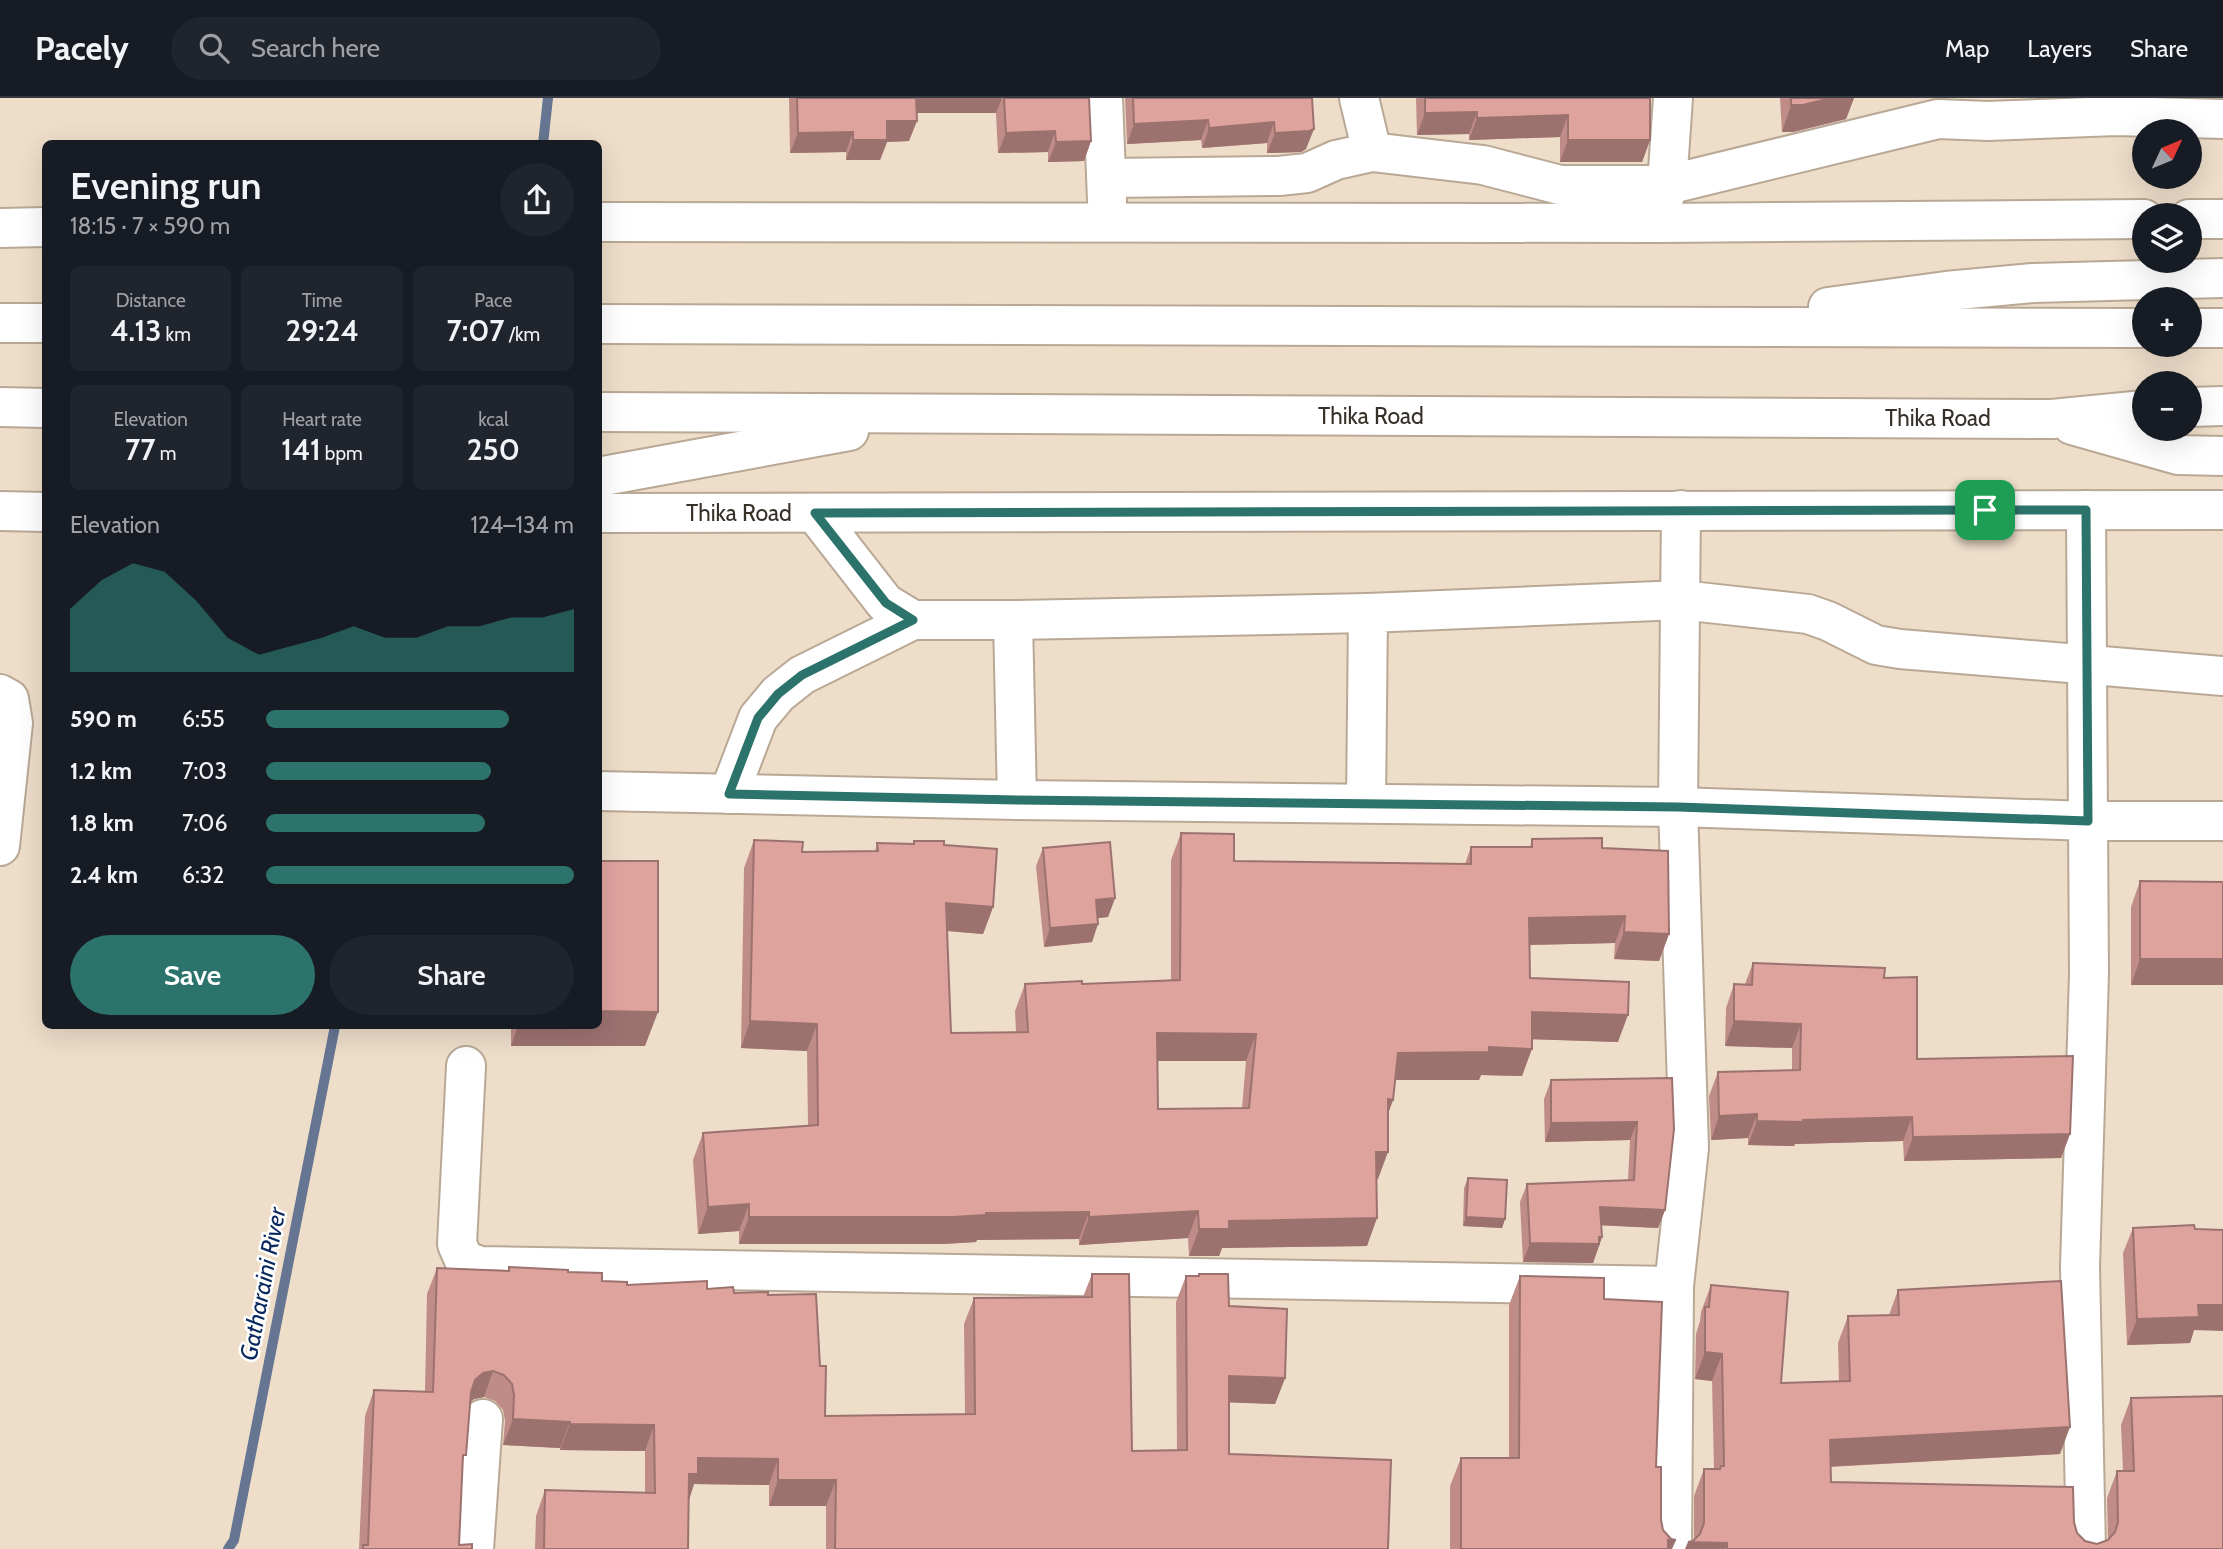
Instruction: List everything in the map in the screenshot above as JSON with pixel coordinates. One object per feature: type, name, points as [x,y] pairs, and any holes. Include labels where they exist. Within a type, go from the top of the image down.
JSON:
[{"type":"main road","points":[[1103,98],[1108,221]]},
{"type":"main road","points":[[1359,98],[1372,152]]},
{"type":"main road","points":[[1658,223],[1667,186],[1673,98]]},
{"type":"main road","points":[[1107,178],[1279,176],[1307,173],[1336,160],[1372,152],[1483,165],[1560,185],[1667,186],[1938,119],[1988,121],[2116,116],[2223,119]]},
{"type":"main road","points":[[602,222],[1658,223],[2132,219]]},
{"type":"main road","points":[[2202,219],[2223,219]]},
{"type":"main road","points":[[0,228],[42,227]]},
{"type":"main road","points":[[1691,326],[1971,289],[2046,283],[2223,278]]},
{"type":"main road","points":[[0,323],[42,323]]},
{"type":"main road","points":[[602,324],[2132,328]]},
{"type":"main road","points":[[2202,328],[2223,328]]},
{"type":"main road","points":[[2202,406],[2223,405]]},
{"type":"main road","points":[[0,407],[42,408]]},
{"type":"main road","name":"Thika Road","points":[[602,412],[2052,419],[2132,411]]},
{"type":"main road","points":[[602,476],[937,415]]},
{"type":"main road","points":[[2052,419],[2178,455],[2223,456]]},
{"type":"main road","points":[[1672,1549],[1674,1286],[1689,1148],[1678,807],[1681,510]]},
{"type":"main road","points":[[2086,510],[2089,974],[2080,1267],[2086,1549]]},
{"type":"main road","name":"Thika Road","points":[[602,513],[2223,510]]},
{"type":"main road","points":[[0,511],[42,512]]},
{"type":"main road","points":[[815,513],[886,603],[913,620]]},
{"type":"main road","points":[[729,794],[758,718],[778,694],[802,675],[913,620],[1368,613],[1681,600],[1808,614],[1876,645],[1900,649],[2223,676]]},
{"type":"main road","points":[[1366,803],[1368,613]]},
{"type":"main road","points":[[1013,620],[1017,800]]},
{"type":"main road","points":[[0,694],[9,699],[13,723],[0,846]]},
{"type":"main road","points":[[602,790],[1017,800],[1678,807],[2088,821],[2223,821]]},
{"type":"main road","points":[[466,1066],[457,1244],[464,1260],[480,1266],[1674,1286]]},
{"type":"main road","points":[[474,1549],[483,1419]]},
{"type":"building","points":[[797,98],[916,98],[917,121],[887,121],[887,140],[853,140],[853,132],[798,133]]},
{"type":"building","points":[[1004,98],[1089,98],[1091,141],[1056,142],[1055,131],[1006,133]]},
{"type":"building","points":[[1133,98],[1312,98],[1314,129],[1275,133],[1274,122],[1209,128],[1208,120],[1134,124]]},
{"type":"building","points":[[1425,98],[1650,98],[1650,140],[1568,140],[1568,115],[1477,118],[1477,112],[1425,113]]},
{"type":"building","points":[[1791,98],[1831,98],[1791,105]]},
{"type":"building","points":[[1181,833],[1234,834],[1234,861],[1471,864],[1471,847],[1532,847],[1532,839],[1602,838],[1602,848],[1668,851],[1669,934],[1624,932],[1625,916],[1529,918],[1530,978],[1629,982],[1628,1015],[1532,1012],[1532,1049],[1489,1047],[1489,1052],[1398,1053],[1393,1100],[1388,1099],[1388,1152],[1376,1152],[1377,1218],[1229,1221],[1229,1229],[1199,1229],[1198,1211],[1089,1217],[1089,1212],[986,1213],[952,1217],[749,1217],[749,1204],[708,1207],[703,1133],[818,1125],[817,1024],[750,1021],[754,840],[803,842],[802,852],[878,851],[877,843],[914,844],[914,841],[944,841],[944,845],[997,849],[993,907],[946,903],[951,1033],[1028,1032],[1025,984],[1180,980]],"holes":[[[1157,1033],[1256,1034],[1249,1108],[1158,1109]]]},
{"type":"building","points":[[1110,842],[1115,898],[1096,900],[1098,924],[1050,928],[1043,848]]},
{"type":"building","points":[[602,861],[658,861],[658,1012],[602,1011]]},
{"type":"building","points":[[2140,881],[2223,882],[2223,959],[2140,959]]},
{"type":"building","points":[[1753,963],[1885,968],[1884,978],[1917,977],[1917,1059],[2073,1056],[2070,1134],[1913,1137],[1912,1117],[1803,1122],[1757,1121],[1757,1114],[1719,1116],[1718,1072],[1800,1070],[1801,1024],[1734,1021],[1734,984],[1752,985]]},
{"type":"building","points":[[1672,1078],[1674,1129],[1665,1210],[1600,1207],[1602,1237],[1599,1237],[1599,1244],[1530,1243],[1527,1184],[1634,1180],[1637,1122],[1551,1123],[1551,1080]]},
{"type":"building","points":[[1468,1178],[1507,1180],[1505,1219],[1466,1217]]},
{"type":"building","points":[[2194,1225],[2195,1229],[2223,1230],[2223,1305],[2198,1305],[2199,1317],[2137,1319],[2133,1228]]},
{"type":"building","points":[[509,1267],[602,1273],[602,1281],[627,1282],[627,1285],[707,1281],[707,1289],[733,1287],[734,1293],[816,1294],[820,1366],[826,1366],[825,1416],[975,1414],[974,1298],[1092,1297],[1092,1274],[1129,1274],[1132,1451],[1187,1450],[1186,1276],[1228,1274],[1229,1306],[1287,1309],[1285,1378],[1229,1376],[1229,1454],[1391,1460],[1388,1549],[835,1549],[836,1480],[778,1480],[778,1459],[698,1458],[698,1474],[689,1474],[688,1549],[544,1549],[545,1490],[655,1493],[654,1425],[570,1424],[513,1419],[512,1384],[504,1375],[493,1371],[483,1373],[475,1380],[471,1392],[466,1455],[463,1455],[459,1545],[472,1544],[472,1549],[363,1549],[363,1545],[368,1545],[374,1390],[433,1392],[437,1268],[509,1271]]},
{"type":"building","points":[[1520,1276],[1604,1278],[1604,1299],[1662,1302],[1656,1467],[1661,1467],[1663,1530],[1671,1539],[1676,1540],[1668,1540],[1668,1549],[1461,1549],[1461,1458],[1519,1458]]},
{"type":"building","points":[[2061,1281],[2070,1427],[1830,1440],[1831,1482],[2073,1487],[2077,1533],[2085,1541],[2097,1544],[2108,1540],[2115,1532],[2118,1522],[2117,1471],[2134,1471],[2131,1398],[2223,1396],[2223,1549],[1727,1549],[1727,1543],[1688,1542],[1700,1534],[1704,1523],[1704,1469],[1720,1469],[1724,1466],[1722,1354],[1705,1352],[1705,1307],[1709,1307],[1711,1285],[1788,1292],[1781,1383],[1850,1381],[1848,1316],[1899,1315],[1898,1290]]},
{"type":"waterway","points":[[543,140],[548,98]]},
{"type":"waterway","name":"Gatharaini River","points":[[228,1549],[234,1540],[334,1029]]},
{"type":"route","points":[[1985,510],[2086,510],[2088,821],[1678,807],[729,794],[758,718],[778,694],[802,675],[913,620],[886,603],[815,513],[1985,510]]}]
